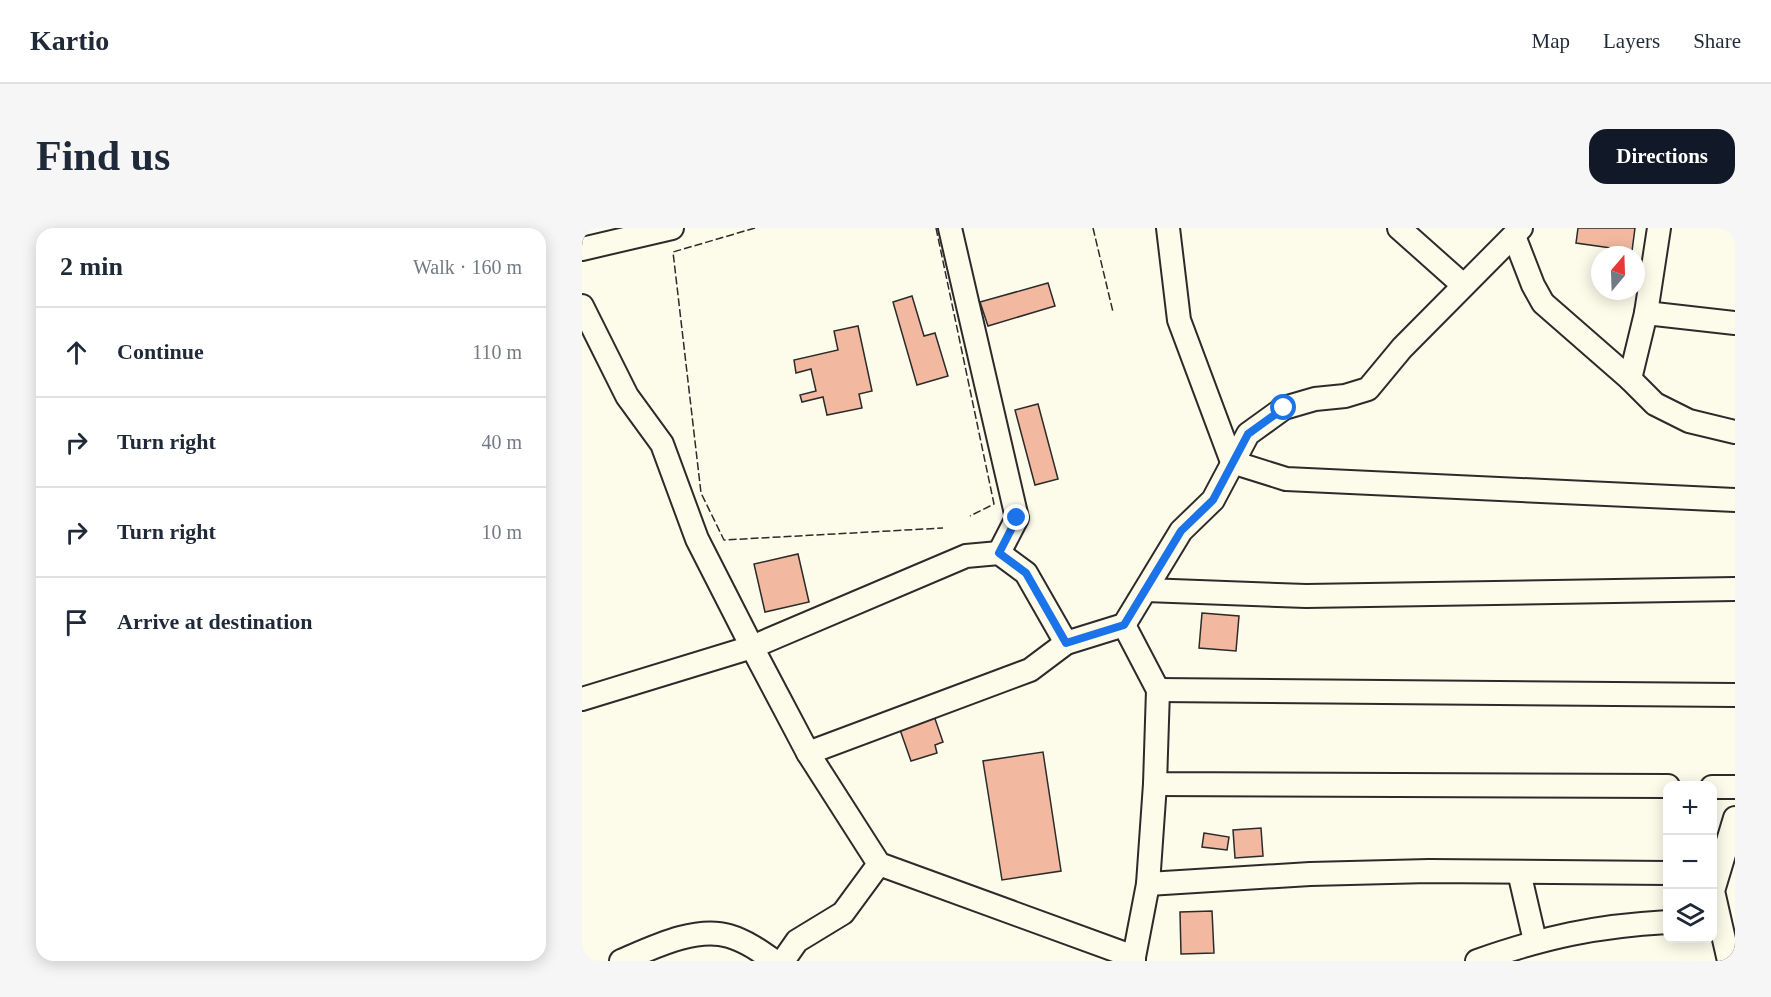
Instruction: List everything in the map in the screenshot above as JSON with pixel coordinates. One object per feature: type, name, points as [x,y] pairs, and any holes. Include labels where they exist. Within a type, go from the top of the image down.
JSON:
[{"type":"street","points":[[583,245],[672,228]]},
{"type":"street","points":[[950,228],[1017,518],[999,553]]},
{"type":"street","points":[[1168,228],[1179,320],[1232,462]]},
{"type":"street","points":[[1400,228],[1463,285]]},
{"type":"street","points":[[1630,379],[1646,312],[1659,228]]},
{"type":"street","points":[[808,753],[1030,670],[1066,643],[1124,625],[1181,531],[1213,500],[1248,434],[1284,408],[1315,399],[1346,396],[1368,389],[1463,285],[1518,232],[1533,285],[1544,303],[1630,379],[1654,404],[1689,421],[1735,432]]},
{"type":"street","points":[[582,306],[627,396],[662,444],[697,539],[808,753],[879,864],[1134,959],[1148,884],[1155,784],[1158,690],[1124,625]]},
{"type":"street","points":[[1646,312],[1735,323]]},
{"type":"street","points":[[1232,462],[1286,479],[1735,500]]},
{"type":"street","points":[[582,699],[752,647],[966,556],[999,553],[1026,573],[1066,643]]},
{"type":"street","points":[[1146,590],[1306,596],[1735,589]]},
{"type":"street","points":[[1158,690],[1735,695]]},
{"type":"street","points":[[1155,784],[1663,786]]},
{"type":"street","points":[[1717,787],[1735,787]]},
{"type":"street","points":[[1714,889],[1721,875],[1735,818]]},
{"type":"street","points":[[783,961],[797,941],[843,913],[879,864]]},
{"type":"street","points":[[1148,884],[1322,874],[1429,871],[1663,873]]},
{"type":"street","points":[[1519,872],[1535,941]]},
{"type":"street","points":[[1477,961],[1535,941],[1611,926],[1663,922]]},
{"type":"street","points":[[1717,926],[1729,961]]},
{"type":"street","points":[[621,961],[654,947],[704,933],[727,935],[747,943],[774,961]]},
{"type":"building","points":[[1578,228],[1635,228],[1633,246],[1597,246],[1576,243]]},
{"type":"building","points":[[1048,283],[1055,306],[988,326],[980,302]]},
{"type":"building","points":[[912,296],[924,336],[935,333],[948,376],[917,385],[893,302]]},
{"type":"building","points":[[858,326],[872,391],[859,394],[862,408],[827,415],[823,397],[802,402],[800,395],[816,391],[811,369],[796,373],[794,360],[838,350],[834,331]]},
{"type":"building","points":[[1038,404],[1058,479],[1035,485],[1015,410]]},
{"type":"building","points":[[798,554],[809,602],[765,612],[754,564]]},
{"type":"building","points":[[1202,613],[1239,616],[1236,651],[1199,648]]},
{"type":"building","points":[[933,713],[943,742],[935,745],[937,753],[911,761],[898,724]]},
{"type":"building","points":[[1043,752],[1061,871],[1002,880],[983,761]]},
{"type":"building","points":[[1261,828],[1263,856],[1235,858],[1233,830]]},
{"type":"building","points":[[1204,833],[1229,837],[1227,850],[1202,847]]},
{"type":"building","points":[[1212,911],[1214,953],[1181,954],[1180,912]]},
{"type":"fence","points":[[755,228],[673,252],[701,493],[724,540],[943,528]]},
{"type":"fence","points":[[936,228],[994,504],[970,516]]},
{"type":"fence","points":[[1093,228],[1113,312]]},
{"type":"route","points":[[1017,518],[999,553],[1026,573],[1066,643],[1124,625],[1181,531],[1213,500],[1248,434],[1284,408]]}]
